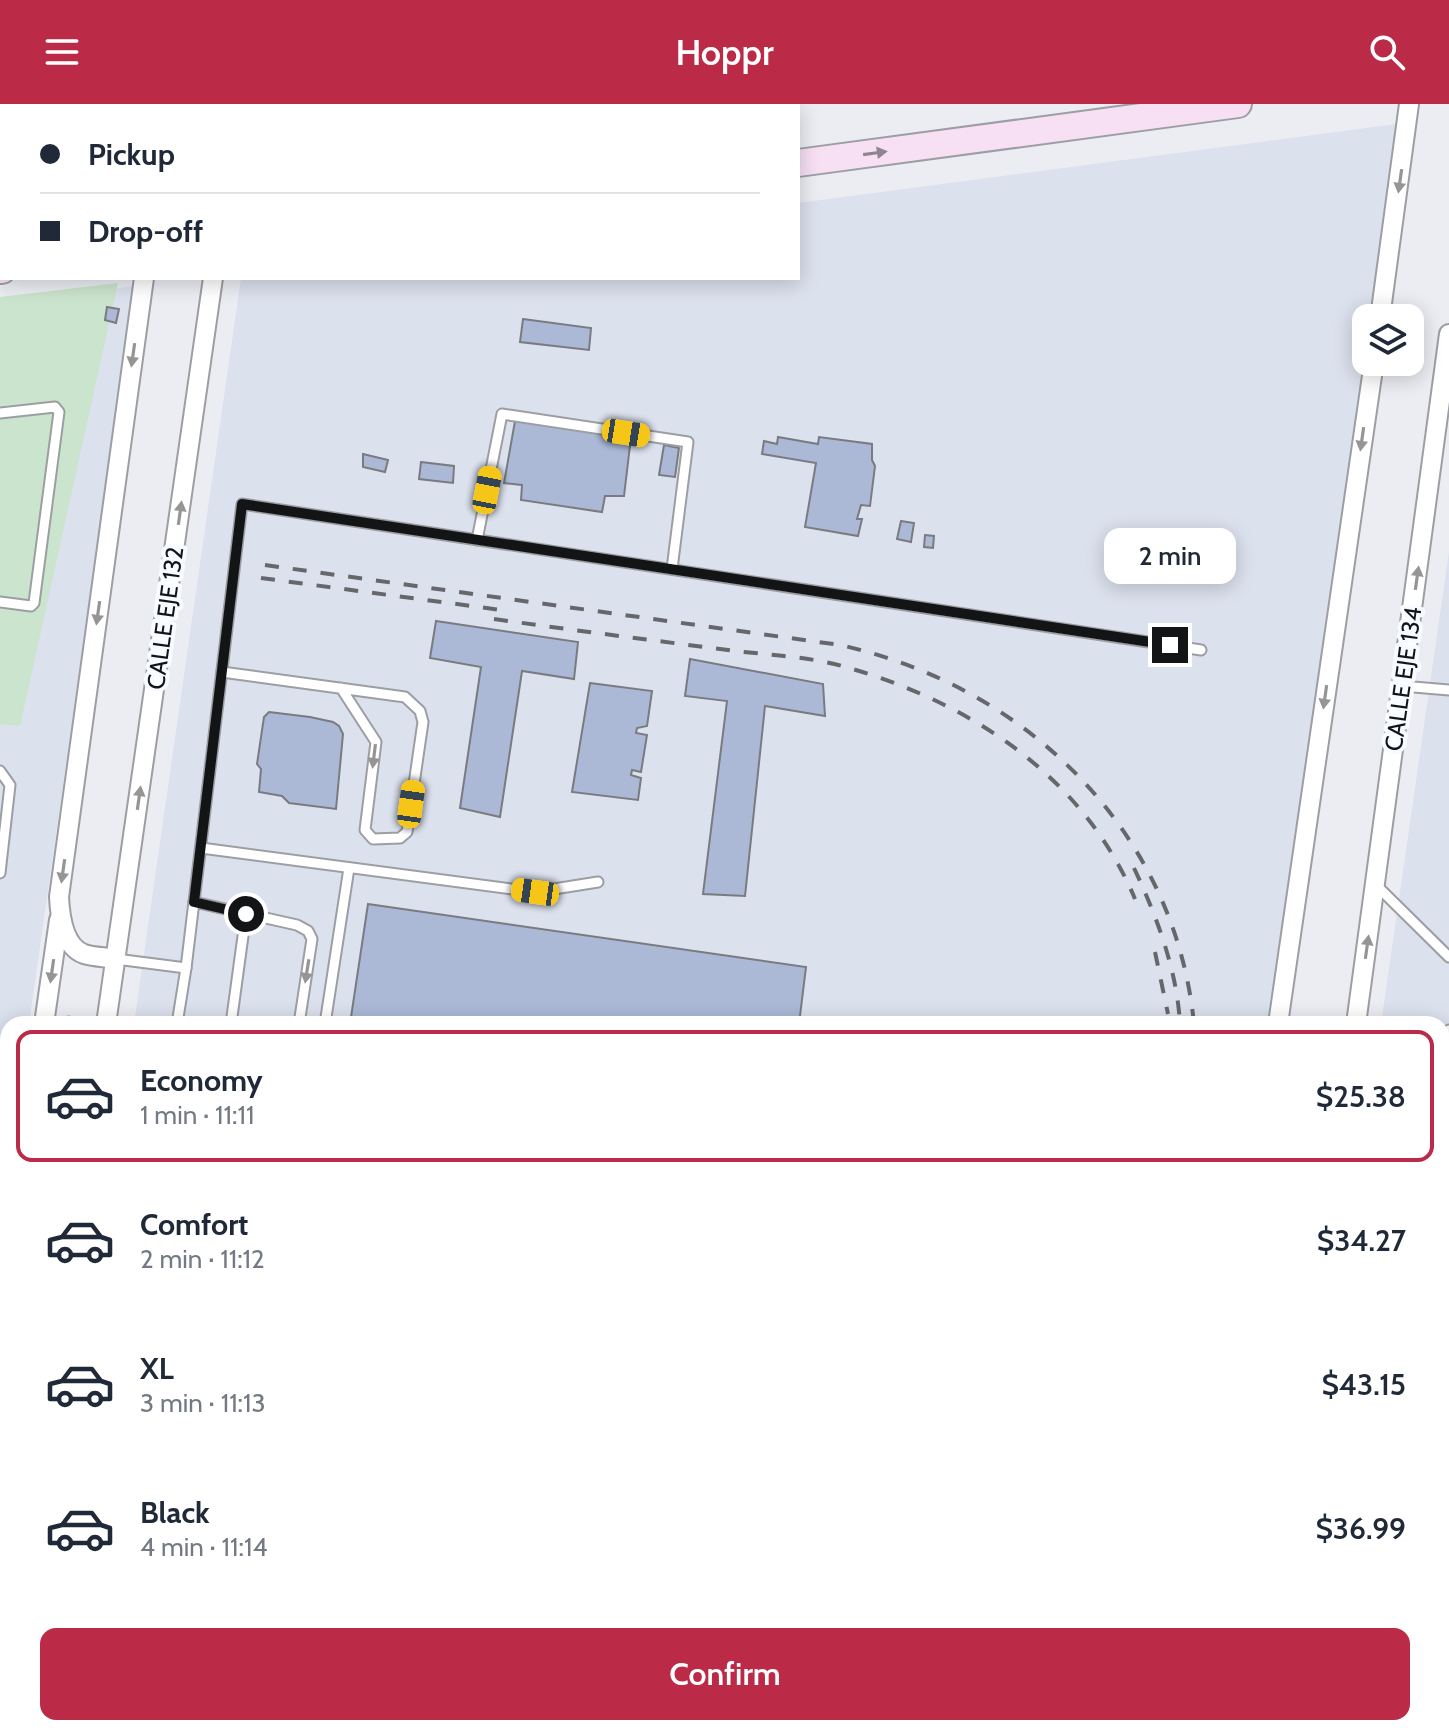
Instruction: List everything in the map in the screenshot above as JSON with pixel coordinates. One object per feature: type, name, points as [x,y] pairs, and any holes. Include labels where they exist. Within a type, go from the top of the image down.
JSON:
[{"type":"street","points":[[800,163],[1238,104]]},
{"type":"street","points":[[1382,304],[1409,104]]},
{"type":"street","points":[[45,1016],[144,280]]},
{"type":"street","name":"CALLE EJE 132","points":[[107,1016],[213,280]]},
{"type":"street","name":"CALLE EJE 134","points":[[1357,1016],[1449,334]]},
{"type":"street","points":[[1279,1016],[1372,376]]},
{"type":"street","points":[[60,917],[68,939],[81,953],[116,959]]},
{"type":"lane","points":[[0,413],[55,407],[59,412],[34,603],[31,606],[0,602]]},
{"type":"lane","points":[[477,540],[502,414],[688,442],[672,569]]},
{"type":"lane","points":[[178,1016],[242,504],[1201,650]]},
{"type":"lane","points":[[222,672],[341,688],[405,697],[420,711],[423,722],[407,832],[400,838],[373,839],[365,830],[376,742],[341,688]]},
{"type":"lane","points":[[1402,686],[1449,690]]},
{"type":"lane","points":[[0,771],[10,785],[0,873]]},
{"type":"lane","points":[[201,848],[535,892],[598,882]]},
{"type":"lane","points":[[326,1016],[349,868]]},
{"type":"lane","points":[[1376,885],[1449,957]]},
{"type":"lane","points":[[194,902],[297,925],[308,931],[312,939],[300,1016]]},
{"type":"lane","points":[[232,1016],[246,914]]},
{"type":"lane","points":[[116,959],[186,968]]},
{"type":"shaded area","points":[[1404,123],[1378,304],[1352,304],[1352,376],[1364,376],[1275,1016],[135,1016],[241,280],[800,280],[800,203]]},
{"type":"shaded area","points":[[134,286],[30,1016],[0,1016],[0,304]]},
{"type":"shaded area","points":[[1449,552],[1449,1016],[1382,1016]]},
{"type":"green space","points":[[118,283],[20,726],[0,724],[0,297]]},
{"type":"building","points":[[107,307],[119,309],[116,323],[105,320]]},
{"type":"building","points":[[523,319],[591,328],[589,350],[520,342]]},
{"type":"building","points":[[515,421],[631,437],[624,496],[605,496],[602,512],[521,500],[522,485],[504,483]]},
{"type":"building","points":[[778,437],[818,444],[819,437],[872,444],[875,466],[870,506],[861,505],[857,519],[862,519],[858,536],[805,527],[816,463],[762,454],[764,441],[777,444]]},
{"type":"building","points":[[664,445],[679,448],[675,477],[659,475]]},
{"type":"building","points":[[363,454],[388,460],[385,472],[363,467]]},
{"type":"building","points":[[421,462],[454,466],[453,483],[419,479]]},
{"type":"building","points":[[901,521],[914,523],[911,542],[897,539]]},
{"type":"building","points":[[925,535],[934,536],[933,548],[924,547]]},
{"type":"building","points":[[436,621],[578,642],[574,679],[522,671],[500,817],[460,808],[481,667],[430,658]]},
{"type":"building","points":[[690,659],[823,684],[825,716],[765,706],[745,896],[703,894],[727,701],[685,696]]},
{"type":"building","points":[[590,683],[652,691],[647,726],[637,728],[636,733],[647,735],[641,772],[632,770],[631,775],[641,778],[638,800],[572,792]]},
{"type":"building","points":[[269,712],[310,717],[339,726],[343,734],[336,809],[289,803],[282,796],[259,792],[261,769],[257,764],[264,717]]},
{"type":"building","points":[[368,904],[806,967],[800,1016],[351,1016]]},
{"type":"railway","points":[[265,565],[840,645],[908,665],[971,694],[1029,732],[1080,778],[1123,830],[1157,889],[1181,954],[1193,1016]]},
{"type":"railway","points":[[261,578],[509,611]]},
{"type":"railway","points":[[494,619],[814,660],[889,681],[934,700],[976,722],[1016,749],[1053,780],[1085,815],[1113,855],[1135,899]]},
{"type":"railway","points":[[1134,868],[1164,944],[1175,984],[1179,1016]]},
{"type":"railway","points":[[1155,952],[1168,1014]]},
{"type":"route","points":[[246,914],[194,902],[242,504],[1170,645]]}]
